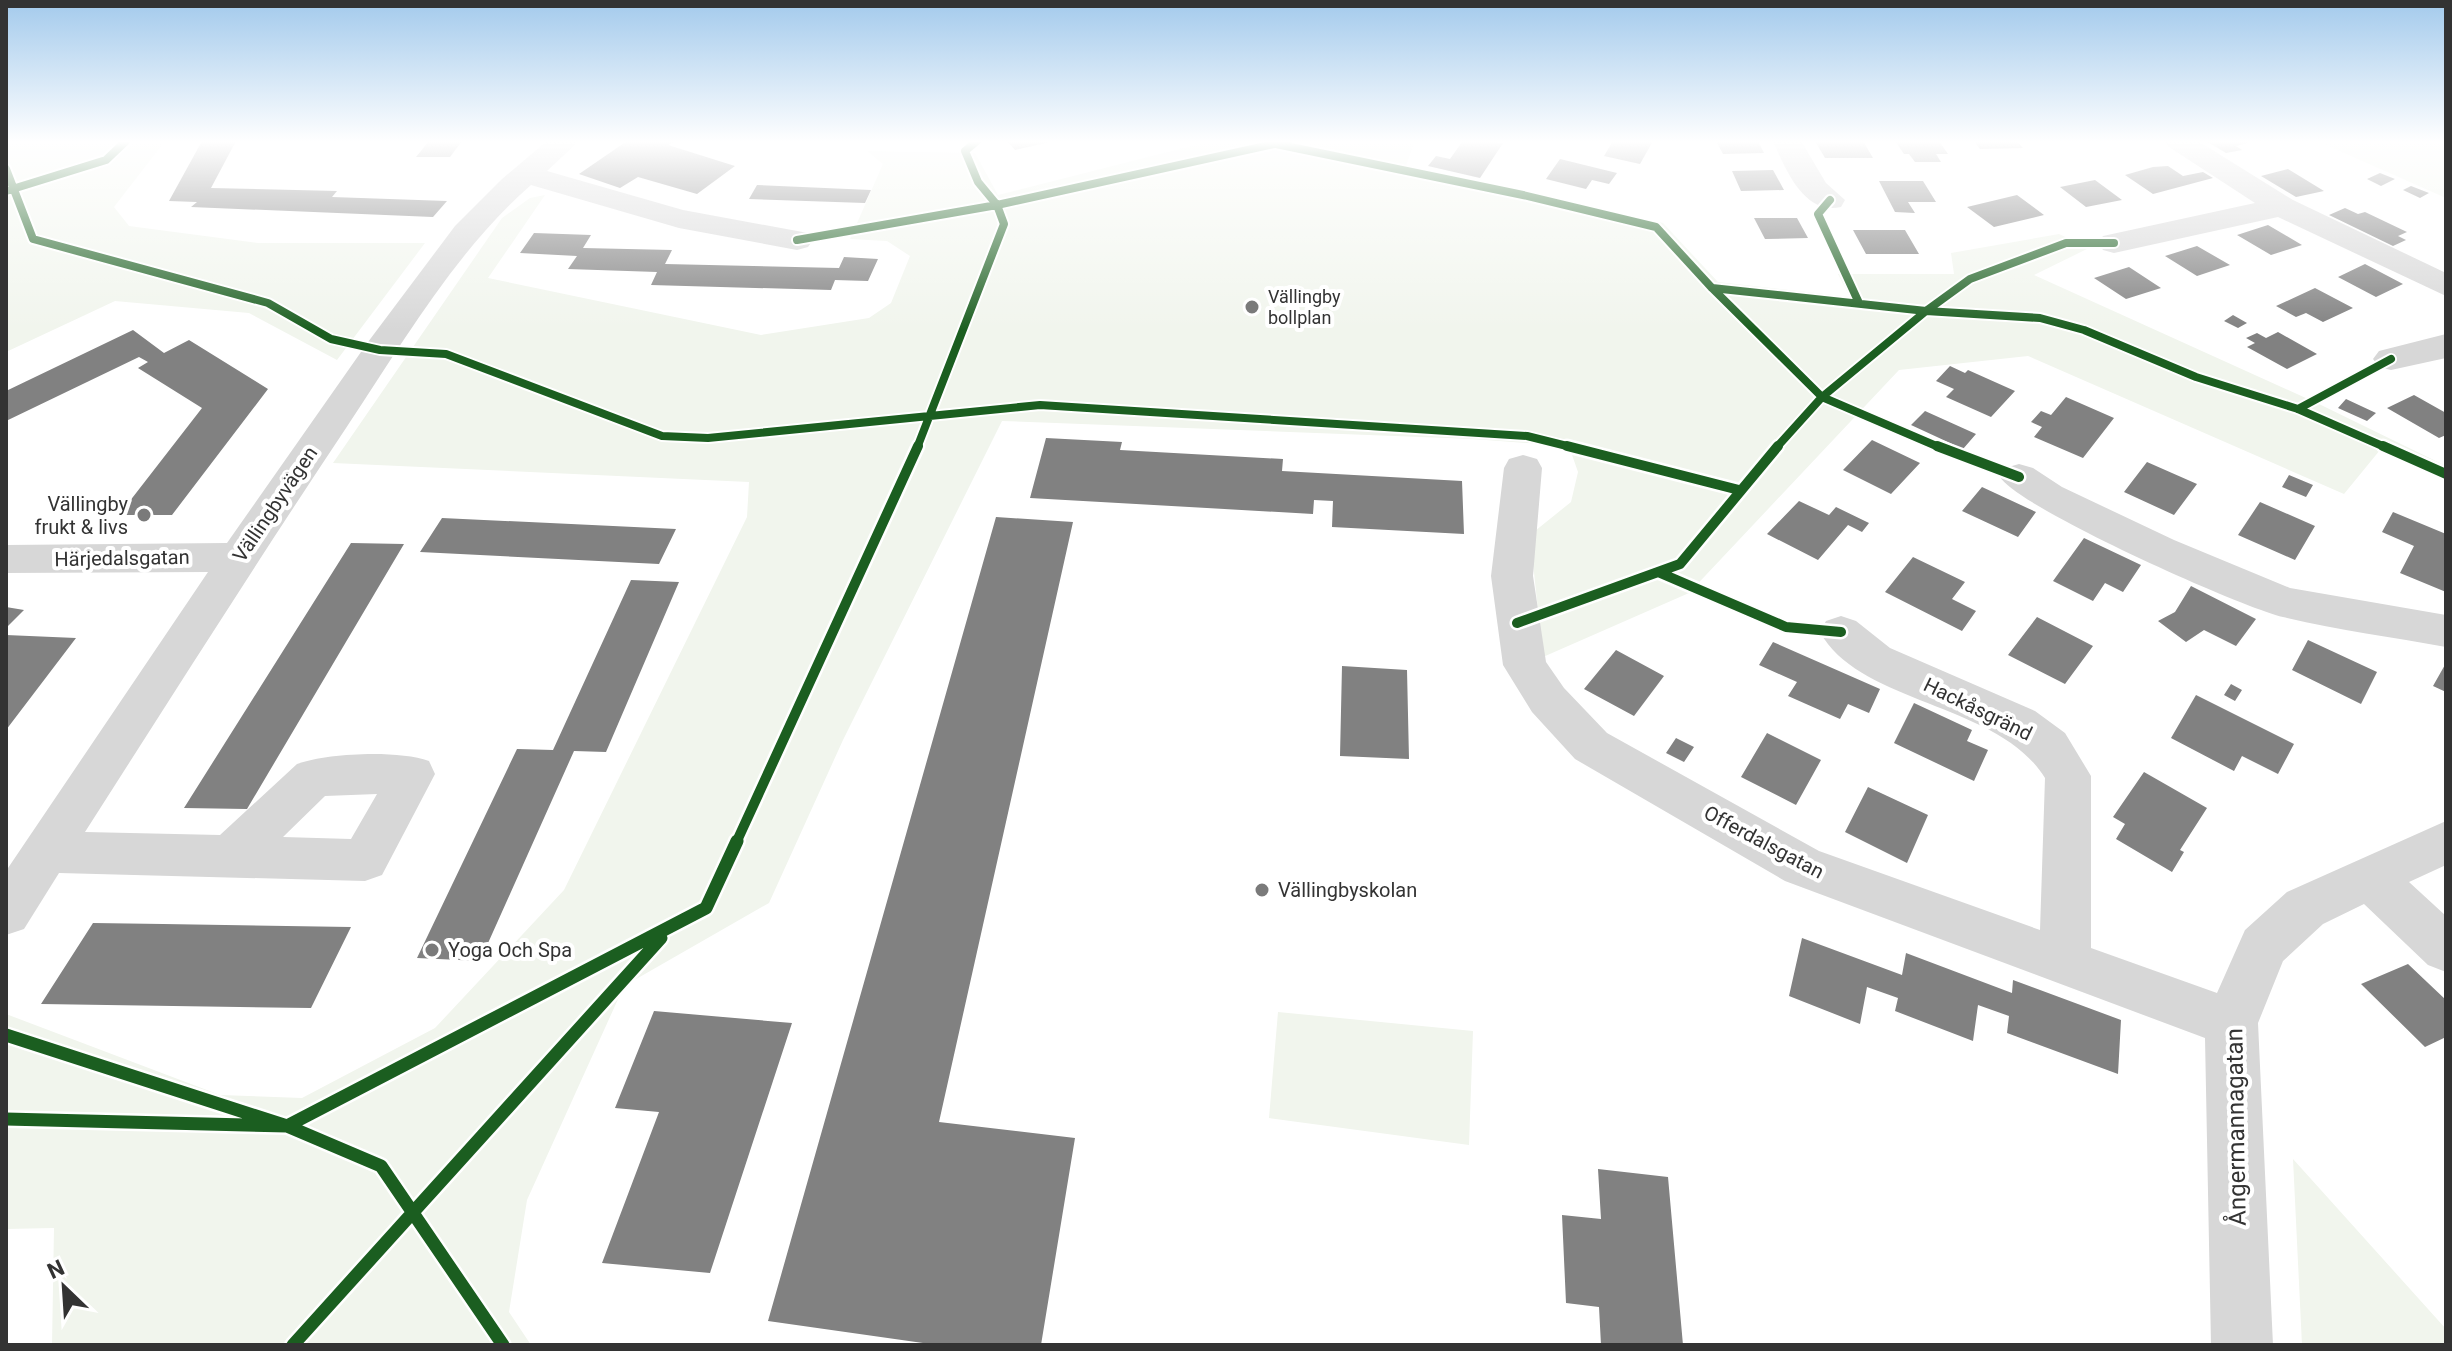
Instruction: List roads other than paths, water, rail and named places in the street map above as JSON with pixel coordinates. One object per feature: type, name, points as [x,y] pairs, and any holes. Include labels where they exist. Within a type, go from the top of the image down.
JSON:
[{"type":"street","name":"Vällingbyvägen","points":[[6,913],[239,557],[380,350],[466,233],[495,204]]},
{"type":"street","points":[[628,204],[679,219],[797,240]]},
{"type":"street","points":[[2277,204],[2446,286]]},
{"type":"street","points":[[2114,243],[2282,207]]},
{"type":"street","points":[[2391,359],[2446,345]]},
{"type":"street","name":"Offerdalsgatan","points":[[1523,468],[1512,576],[1525,665],[1548,700],[1591,746],[1802,866],[2231,1023]]},
{"type":"street","points":[[2019,477],[2048,496],[2132,536],[2283,602],[2446,631]]},
{"type":"street","name":"Härjedalsgatan","points":[[6,559],[239,557]]},
{"type":"street","name":"Hackåsgränd","points":[[1841,632],[1875,660],[2019,724],[2049,746],[2068,776],[2065,963]]},
{"type":"street","name":"Ångermannagatan","points":[[2242,1345],[2231,1023],[2263,946],[2305,908],[2446,842]]},
{"type":"street","points":[[46,852],[230,857]]},
{"type":"street","points":[[2369,877],[2446,949]]},
{"type":"place","name":"Vällingby bollplan","points":[[1252,307]]},
{"type":"place","name":"Vällingby frukt & livs","points":[[144,515]]},
{"type":"place","name":"Vällingbyskolan","points":[[1262,890]]},
{"type":"place","name":"Yoga Och Spa","points":[[432,950]]}]
